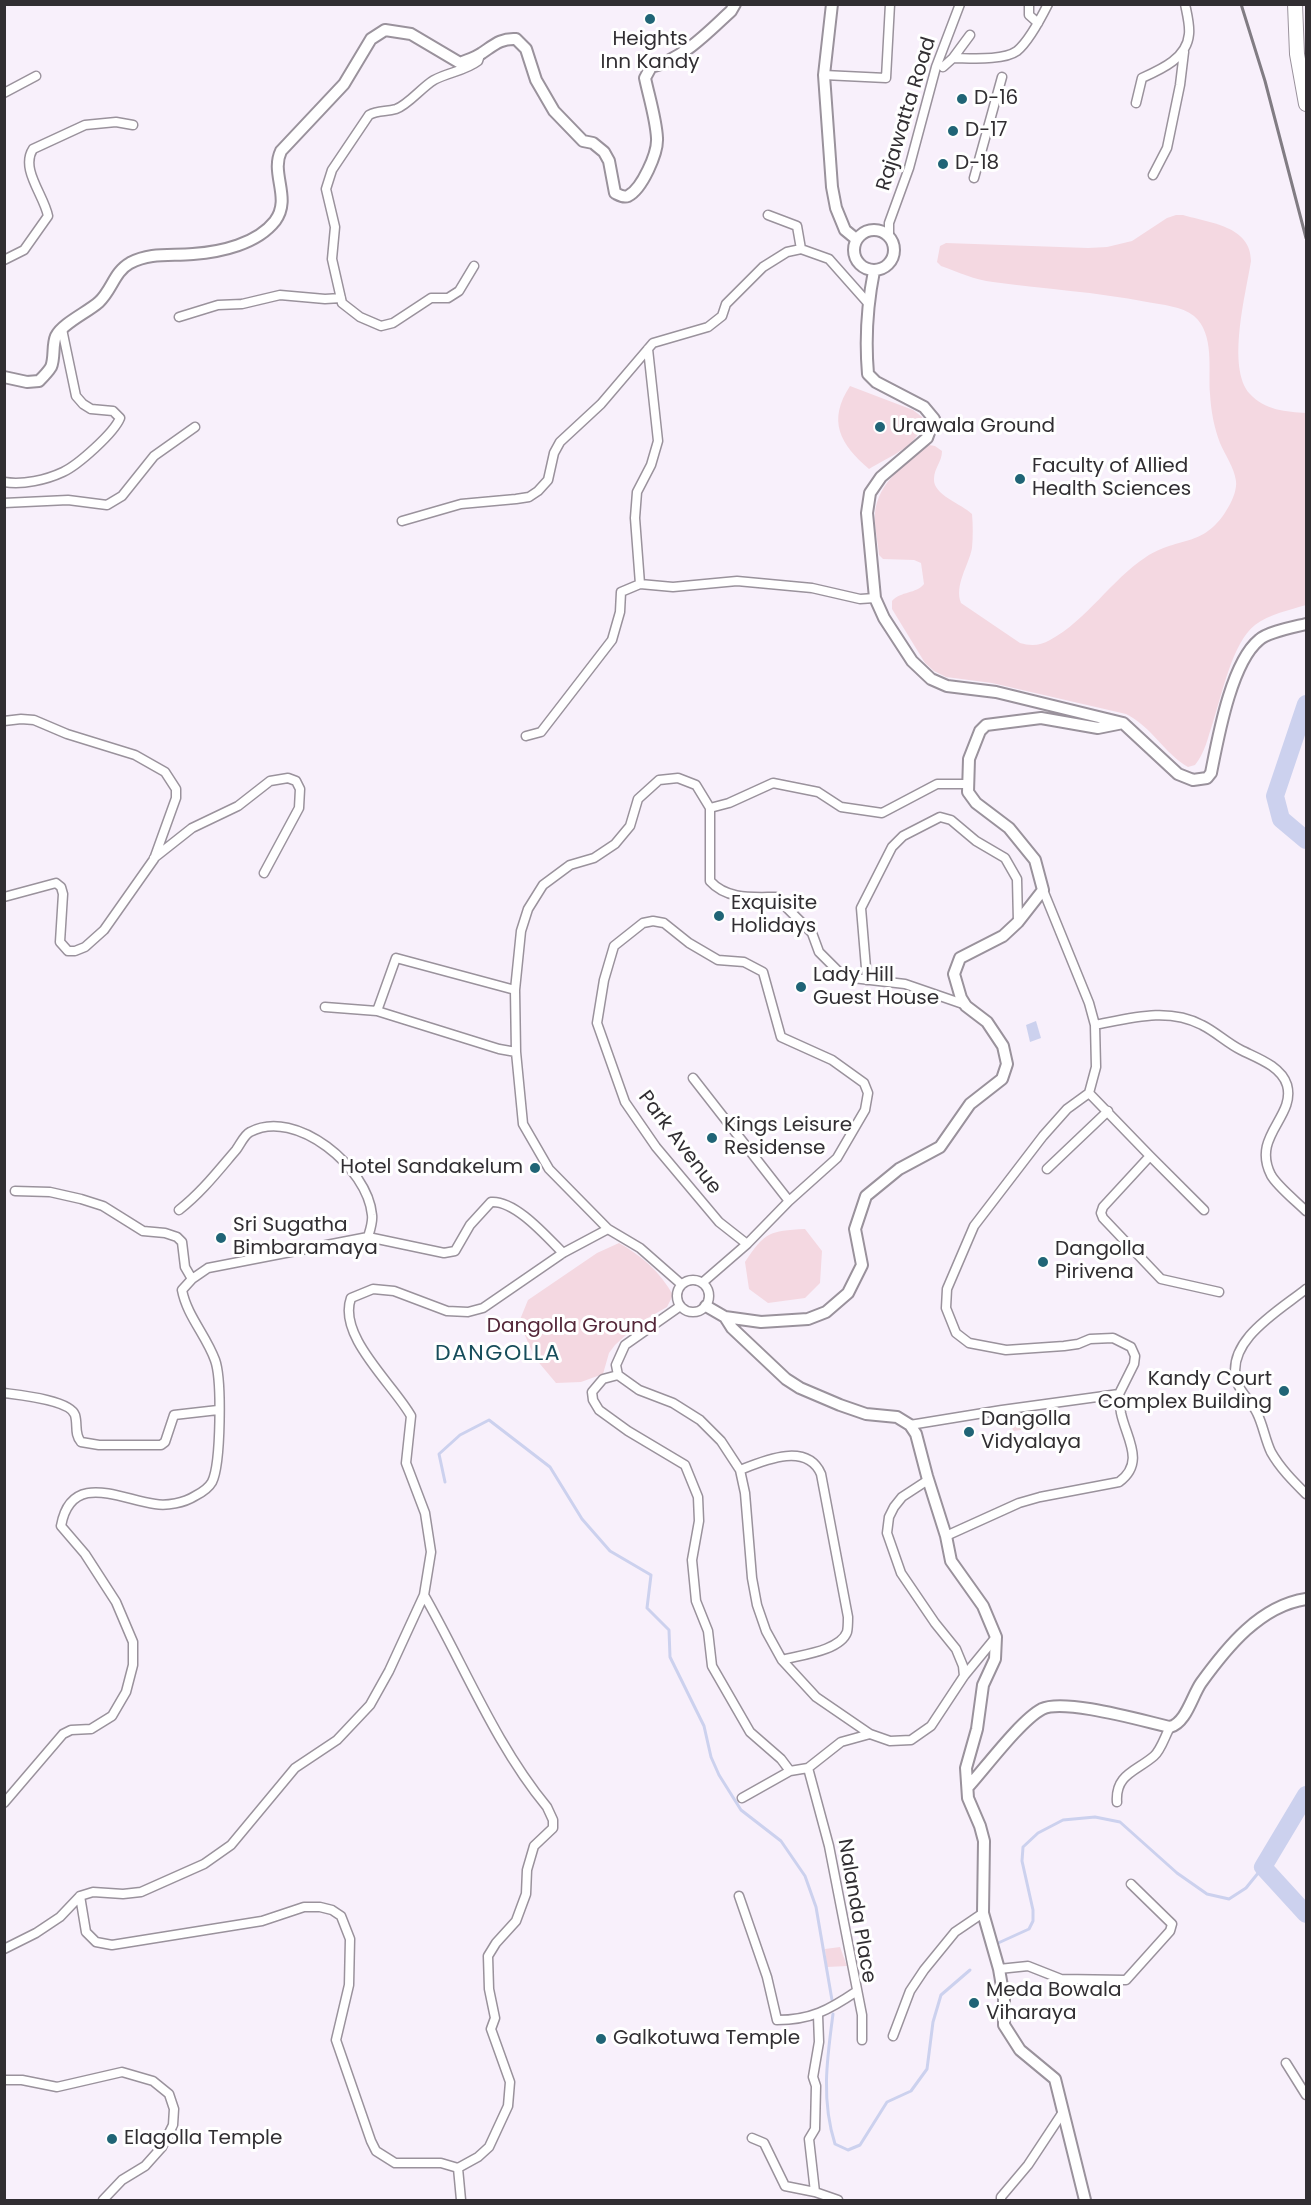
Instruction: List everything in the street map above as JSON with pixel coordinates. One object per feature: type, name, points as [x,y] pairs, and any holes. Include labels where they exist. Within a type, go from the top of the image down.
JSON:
[{"type":"highway","points":[[1295,4],[1297,54],[1306,104]]},
{"type":"street","points":[[4,377],[27,382],[39,381],[51,366],[56,336],[100,301],[120,271],[131,263],[157,254],[193,254],[233,248],[261,234],[275,220],[281,209],[282,195],[276,162],[281,151],[344,84],[372,39],[385,30],[411,34],[460,63],[480,55],[491,45],[506,38],[516,39],[526,49],[536,80],[554,111],[584,141],[593,143],[604,152],[609,161],[615,193],[622,197],[628,196],[638,187],[655,153],[657,139],[645,78],[648,72],[651,67],[667,63],[692,46],[731,11],[735,4]]},
{"type":"street","points":[[832,4],[824,75],[832,187],[836,208],[845,230],[856,239]]},
{"type":"street","points":[[824,75],[886,78],[890,4]]},
{"type":"street","name":"Rajawatta Road","points":[[889,234],[889,223],[909,168],[936,67],[960,4]]},
{"type":"street","points":[[1029,4],[1029,15],[1038,23]]},
{"type":"street","points":[[952,58],[992,58],[1016,52],[1038,23],[1048,4]]},
{"type":"street","points":[[1153,175],[1167,148],[1180,85],[1184,52],[1190,33],[1185,4]]},
{"type":"street","points":[[943,67],[970,35]]},
{"type":"street","points":[[1136,103],[1142,78],[1159,71],[1184,52]]},
{"type":"street","points":[[474,266],[459,291],[448,298],[431,298],[393,323],[381,326],[360,317],[342,303],[332,259],[335,227],[326,189],[332,170],[369,116],[377,110],[397,108],[433,81],[478,62],[480,55]]},
{"type":"street","points":[[4,93],[36,76]]},
{"type":"street","points":[[974,178],[1002,77]]},
{"type":"street","points":[[4,260],[24,250],[48,216],[45,203],[29,168],[28,157],[33,149],[85,124],[116,122],[134,125]]},
{"type":"street","points":[[768,215],[797,226],[801,249]]},
{"type":"street","points":[[871,228],[889,234],[895,256],[890,263],[874,271],[867,270],[856,261],[853,254],[856,239],[871,228]]},
{"type":"street","points":[[402,521],[461,504],[529,497],[538,491],[548,480],[554,453],[560,442],[601,404],[653,343],[708,327],[722,316],[726,304],[763,267],[787,252],[801,249],[829,260],[868,303]]},
{"type":"street","points":[[874,271],[868,303],[865,347],[868,374],[876,382],[924,407],[934,419],[927,438],[881,477],[870,494],[867,513],[875,597],[884,618],[912,661],[931,679],[947,686],[996,692],[1123,723],[1178,774],[1193,780],[1207,778],[1211,773],[1220,726],[1235,681],[1249,651],[1260,638],[1306,624]]},
{"type":"street","points":[[179,317],[218,305],[242,304],[280,295],[341,298]]},
{"type":"street","points":[[4,482],[34,481],[65,471],[94,449],[117,426],[120,418],[113,411],[91,409],[76,396],[62,329]]},
{"type":"street","points":[[640,584],[635,518],[637,492],[651,465],[658,441],[648,349]]},
{"type":"street","points":[[4,503],[68,500],[107,506],[122,496],[154,456],[195,427]]},
{"type":"street","points":[[526,736],[541,732],[612,640],[620,612],[621,592],[640,584],[673,587],[737,581],[812,588],[860,598],[875,597]]},
{"type":"street","points":[[946,1536],[1008,1507],[1040,1497],[1119,1482],[1131,1470],[1133,1461],[1131,1441],[1121,1415],[1119,1394],[1134,1364],[1135,1356],[1131,1347],[1113,1338],[1090,1339],[1064,1346],[1006,1350],[969,1343],[956,1333],[946,1308],[948,1289],[974,1226],[1043,1136],[1067,1109],[1089,1093],[1096,1067],[1095,1025],[1089,1003],[1042,890],[1035,860],[1009,828],[976,803],[968,792],[969,759],[980,731],[986,725],[1041,718],[1098,728],[1123,723]]},
{"type":"street","points":[[4,721],[34,720],[67,734],[135,754],[165,772],[176,789],[176,798],[154,859],[104,930],[85,947],[68,951],[60,942],[63,894],[61,887],[56,883],[4,897]]},
{"type":"street","points":[[154,859],[192,828],[238,806],[270,781],[288,778],[296,781],[300,789],[299,808],[264,873]]},
{"type":"street","points":[[681,1284],[640,1248],[608,1229],[549,1168],[523,1124],[516,1052],[515,990],[521,931],[528,909],[543,885],[570,865],[594,858],[615,844],[630,826],[638,799],[659,780],[678,778],[696,785],[710,808],[710,881],[717,888],[737,896],[776,897],[812,933],[819,952],[844,977],[905,984],[966,1006],[987,1022],[1003,1046],[1006,1064],[1002,1079],[970,1104],[940,1147],[899,1169],[866,1196],[855,1229],[862,1265],[848,1293],[826,1312],[808,1319],[761,1322],[724,1317]]},
{"type":"street","points":[[710,808],[729,803],[773,783],[818,792],[841,807],[882,813],[937,784],[968,784]]},
{"type":"street","points":[[867,980],[861,908],[892,847],[903,836],[940,817],[951,820],[976,841],[1005,858],[1017,879],[1018,922]]},
{"type":"street","points":[[966,1006],[961,998],[954,974],[960,958],[1003,936],[1018,922],[1042,890]]},
{"type":"street","name":"Park Avenue","points":[[653,921],[664,923],[689,943],[718,960],[744,962],[763,972],[781,1036],[832,1060],[864,1083],[868,1093],[865,1110],[837,1158],[789,1201],[747,1244],[719,1222],[656,1147],[625,1102],[597,1023],[604,980],[615,946],[644,923],[653,921]]},
{"type":"street","points":[[377,1011],[396,958],[515,990]]},
{"type":"street","points":[[325,1007],[377,1011],[499,1049],[516,1052]]},
{"type":"street","points":[[1095,1025],[1153,1014],[1183,1016],[1204,1026],[1237,1048],[1269,1063],[1286,1083],[1288,1100],[1266,1146],[1266,1157],[1272,1177],[1306,1211]]},
{"type":"street","points":[[693,1078],[789,1201]]},
{"type":"street","points":[[1089,1093],[1204,1210]]},
{"type":"street","points":[[1047,1168],[1108,1111]]},
{"type":"street","points":[[179,1210],[194,1199],[249,1132],[275,1126],[313,1136],[345,1161],[369,1199],[372,1216],[368,1237]]},
{"type":"street","points":[[1150,1156],[1103,1207],[1101,1213],[1103,1218],[1161,1279],[1219,1292]]},
{"type":"street","points":[[15,1191],[50,1192],[81,1199],[103,1206],[143,1231],[165,1233],[177,1237],[182,1242],[185,1267],[192,1279]]},
{"type":"street","points":[[4,1803],[63,1734],[71,1730],[91,1729],[112,1716],[126,1692],[133,1665],[133,1641],[116,1602],[85,1554],[61,1526],[64,1514],[74,1498],[102,1491],[156,1504],[173,1504],[189,1500],[206,1489],[212,1482],[219,1452],[220,1421],[216,1361],[185,1304],[182,1290],[192,1279],[208,1268],[368,1237],[444,1253],[455,1251],[470,1226],[491,1202],[499,1202],[533,1224],[563,1252]]},
{"type":"street","points":[[4,1949],[36,1934],[60,1917],[80,1896],[93,1892],[123,1894],[141,1892],[204,1864],[231,1845],[295,1768],[338,1740],[370,1705],[389,1671],[424,1595],[430,1552],[425,1513],[406,1463],[411,1416],[370,1362],[354,1334],[348,1307],[351,1298],[373,1289],[394,1291],[447,1311],[468,1312],[483,1308],[563,1252],[608,1229]]},
{"type":"street","points":[[702,1283],[747,1244]]},
{"type":"street","points":[[691,1280],[702,1283],[709,1296],[706,1306],[692,1313],[679,1306],[676,1293],[681,1284],[691,1280]]},
{"type":"street","points":[[1306,1288],[1251,1332],[1236,1359],[1236,1378],[1240,1390],[1257,1412],[1272,1453],[1287,1475],[1306,1494]]},
{"type":"street","points":[[679,1306],[625,1345],[616,1365],[618,1375],[639,1390],[673,1403],[699,1420],[721,1441],[740,1470],[745,1493],[752,1578],[766,1631],[782,1660],[816,1697],[870,1734],[890,1741],[911,1740],[931,1726],[964,1676],[996,1637]]},
{"type":"street","points":[[706,1306],[724,1317],[732,1328],[800,1388],[840,1406],[866,1414],[897,1418],[910,1425],[916,1434],[946,1536],[951,1561],[983,1606],[996,1637],[995,1659],[983,1686],[977,1729],[966,1768],[968,1798],[984,1841],[983,1913],[999,1969],[1004,1998],[1004,2025],[1020,2050],[1054,2079],[1085,2200]]},
{"type":"street","points":[[618,1375],[603,1379],[592,1392],[593,1400],[599,1410],[628,1431],[685,1465],[698,1497],[699,1521],[692,1560],[696,1601],[708,1631],[712,1666],[750,1732],[781,1759],[789,1771]]},
{"type":"street","points":[[4,1392],[47,1400],[70,1408],[75,1414],[77,1437],[81,1442],[99,1444],[161,1445],[165,1442],[174,1415],[218,1410]]},
{"type":"street","points":[[910,1425],[1119,1394]]},
{"type":"street","points":[[740,1470],[756,1463],[791,1455],[817,1464],[821,1474],[848,1617],[847,1631],[840,1642],[822,1650],[782,1660]]},
{"type":"street","points":[[928,1480],[902,1497],[894,1507],[889,1517],[887,1533],[901,1573],[934,1623],[956,1648],[964,1676]]},
{"type":"street","points":[[80,1896],[86,1932],[96,1942],[112,1945],[262,1921],[304,1907],[332,1910],[341,1916],[350,1939],[349,1985],[336,2040],[376,2151],[395,2163],[441,2163],[458,2168],[478,2157],[489,2147],[508,2106],[510,2082],[491,2029],[495,2018],[489,1989],[488,1956],[496,1943],[516,1921],[526,1894],[527,1870],[534,1846],[553,1828],[553,1820],[547,1807],[486,1714],[424,1595]]},
{"type":"street","points":[[968,1787],[1022,1726],[1041,1710],[1052,1706],[1071,1706],[1170,1727],[1176,1725],[1182,1719],[1200,1684],[1240,1634],[1272,1611],[1297,1600],[1306,1599]]},
{"type":"street","points":[[1118,1802],[1117,1795],[1126,1775],[1155,1755],[1170,1727]]},
{"type":"street","points":[[742,1798],[789,1771],[808,1767],[842,1742],[870,1734]]},
{"type":"street","name":"Nalanda Place","points":[[739,1896],[766,1977],[777,2020],[794,2020],[818,2015],[857,1991],[829,1846],[808,1767]]},
{"type":"street","points":[[999,1969],[1028,1966],[1061,1979],[1126,1980],[1170,1931],[1172,1924],[1131,1884]]},
{"type":"street","points":[[894,2036],[910,1991],[924,1970],[955,1932],[983,1913]]},
{"type":"street","points":[[857,1991],[862,2015],[862,2040]]},
{"type":"street","points":[[815,2192],[809,2139],[816,2129],[816,2086],[813,2077],[819,2042],[818,2015]]},
{"type":"street","points":[[1286,2063],[1306,2095]]},
{"type":"street","points":[[4,2080],[22,2080],[57,2087],[122,2072],[153,2081],[170,2094],[174,2109],[173,2125],[162,2147],[145,2166],[122,2180],[103,2200]]},
{"type":"street","points":[[1001,2200],[1001,2197],[1028,2165],[1063,2112]]},
{"type":"street","points":[[752,2138],[764,2143],[785,2186],[815,2192],[838,2200]]},
{"type":"street","points":[[458,2168],[461,2200]]},
{"type":"green space","points":[[1176,215],[1227,228],[1244,240],[1249,249],[1251,261],[1238,349],[1243,382],[1250,394],[1262,404],[1284,411],[1306,413],[1306,605],[1267,618],[1247,633],[1234,656],[1204,750],[1195,765],[1188,767],[1143,725],[1126,714],[992,683],[946,677],[934,671],[925,663],[892,609],[892,601],[924,584],[921,563],[914,560],[883,559],[879,555],[875,518],[881,492],[894,474],[929,445],[942,451],[934,475],[935,485],[943,494],[972,514],[972,548],[959,589],[961,603],[1020,643],[1031,645],[1046,642],[1063,632],[1133,566],[1146,557],[1158,550],[1201,535],[1220,520],[1235,491],[1236,481],[1214,425],[1210,400],[1208,342],[1201,324],[1194,316],[1178,308],[1165,305],[1090,293],[986,281],[941,266],[937,262],[940,246],[946,243],[1107,247],[1132,241],[1167,218]]},
{"type":"green space","name":"Urawala Ground","points":[[850,386],[913,410],[922,417],[918,435],[912,442],[869,469],[844,441],[840,431],[839,410]]},
{"type":"green space","points":[[805,1229],[822,1251],[820,1283],[805,1298],[768,1303],[749,1289],[745,1262],[758,1244],[769,1235],[775,1232]]},
{"type":"green space","name":"Dangolla Ground","points":[[619,1243],[650,1265],[673,1295],[667,1307],[639,1323],[615,1345],[609,1353],[603,1374],[581,1382],[556,1383],[535,1358],[519,1322],[528,1300],[597,1253]]},
{"type":"green space","points":[[1055,1415],[1056,1426],[1013,1431],[1011,1420]]},
{"type":"green space","points":[[840,1947],[847,1966],[827,1967],[825,1949]]},
{"type":"water","points":[[1036,1021],[1041,1038],[1030,1042],[1026,1025]]},
{"type":"waterway","points":[[1306,704],[1275,796],[1281,819],[1306,840]]},
{"type":"waterway","points":[[445,1482],[439,1454],[460,1435],[489,1420],[550,1467],[582,1519],[610,1551],[651,1575],[647,1608],[669,1630],[670,1657],[704,1726],[711,1757],[719,1775],[741,1810],[781,1841],[805,1876],[816,1907],[832,2000]]},
{"type":"waterway","points":[[1306,1795],[1263,1867],[1306,1914]]},
{"type":"waterway","points":[[996,1944],[1029,1929],[1033,1921],[1033,1910],[1022,1861],[1023,1847],[1038,1833],[1063,1820],[1095,1817],[1120,1822],[1177,1873],[1207,1894],[1229,1899],[1246,1888],[1263,1867]]},
{"type":"waterway","points":[[833,2014],[826,2079],[828,2111],[835,2144],[848,2150],[860,2145],[887,2102],[911,2091],[927,2069],[933,2022],[941,1995],[970,1970]]},
{"type":"railway","points":[[1241,4],[1265,81],[1306,238]]},
{"type":"place","name":"Heights Inn Kandy","points":[[650,19]]},
{"type":"place","name":"D-16","points":[[962,99]]},
{"type":"place","name":"D-17","points":[[953,131]]},
{"type":"place","name":"D-18","points":[[943,164]]},
{"type":"place","name":"Urawala Ground","points":[[880,427]]},
{"type":"place","name":"Faculty of Allied Health Sciences","points":[[1020,479]]},
{"type":"place","name":"Exquisite Holidays","points":[[719,916]]},
{"type":"place","name":"Lady Hill Guest House","points":[[801,987]]},
{"type":"place","name":"Kings Leisure Residense","points":[[712,1138]]},
{"type":"place","name":"Hotel Sandakelum","points":[[535,1168]]},
{"type":"place","name":"Sri Sugatha Bimbaramaya","points":[[221,1238]]},
{"type":"place","name":"Dangolla Pirivena","points":[[1043,1262]]},
{"type":"place","name":"Kandy Court Complex Building","points":[[1284,1391]]},
{"type":"place","name":"Dangolla Vidyalaya","points":[[969,1432]]},
{"type":"place","name":"Meda Bowala Viharaya","points":[[974,2003]]},
{"type":"place","name":"Galkotuwa Temple","points":[[601,2039]]},
{"type":"place","name":"Elagolla Temple","points":[[112,2139]]},
{"type":"district","name":"DANGOLLA","points":[[498,1354]]}]
